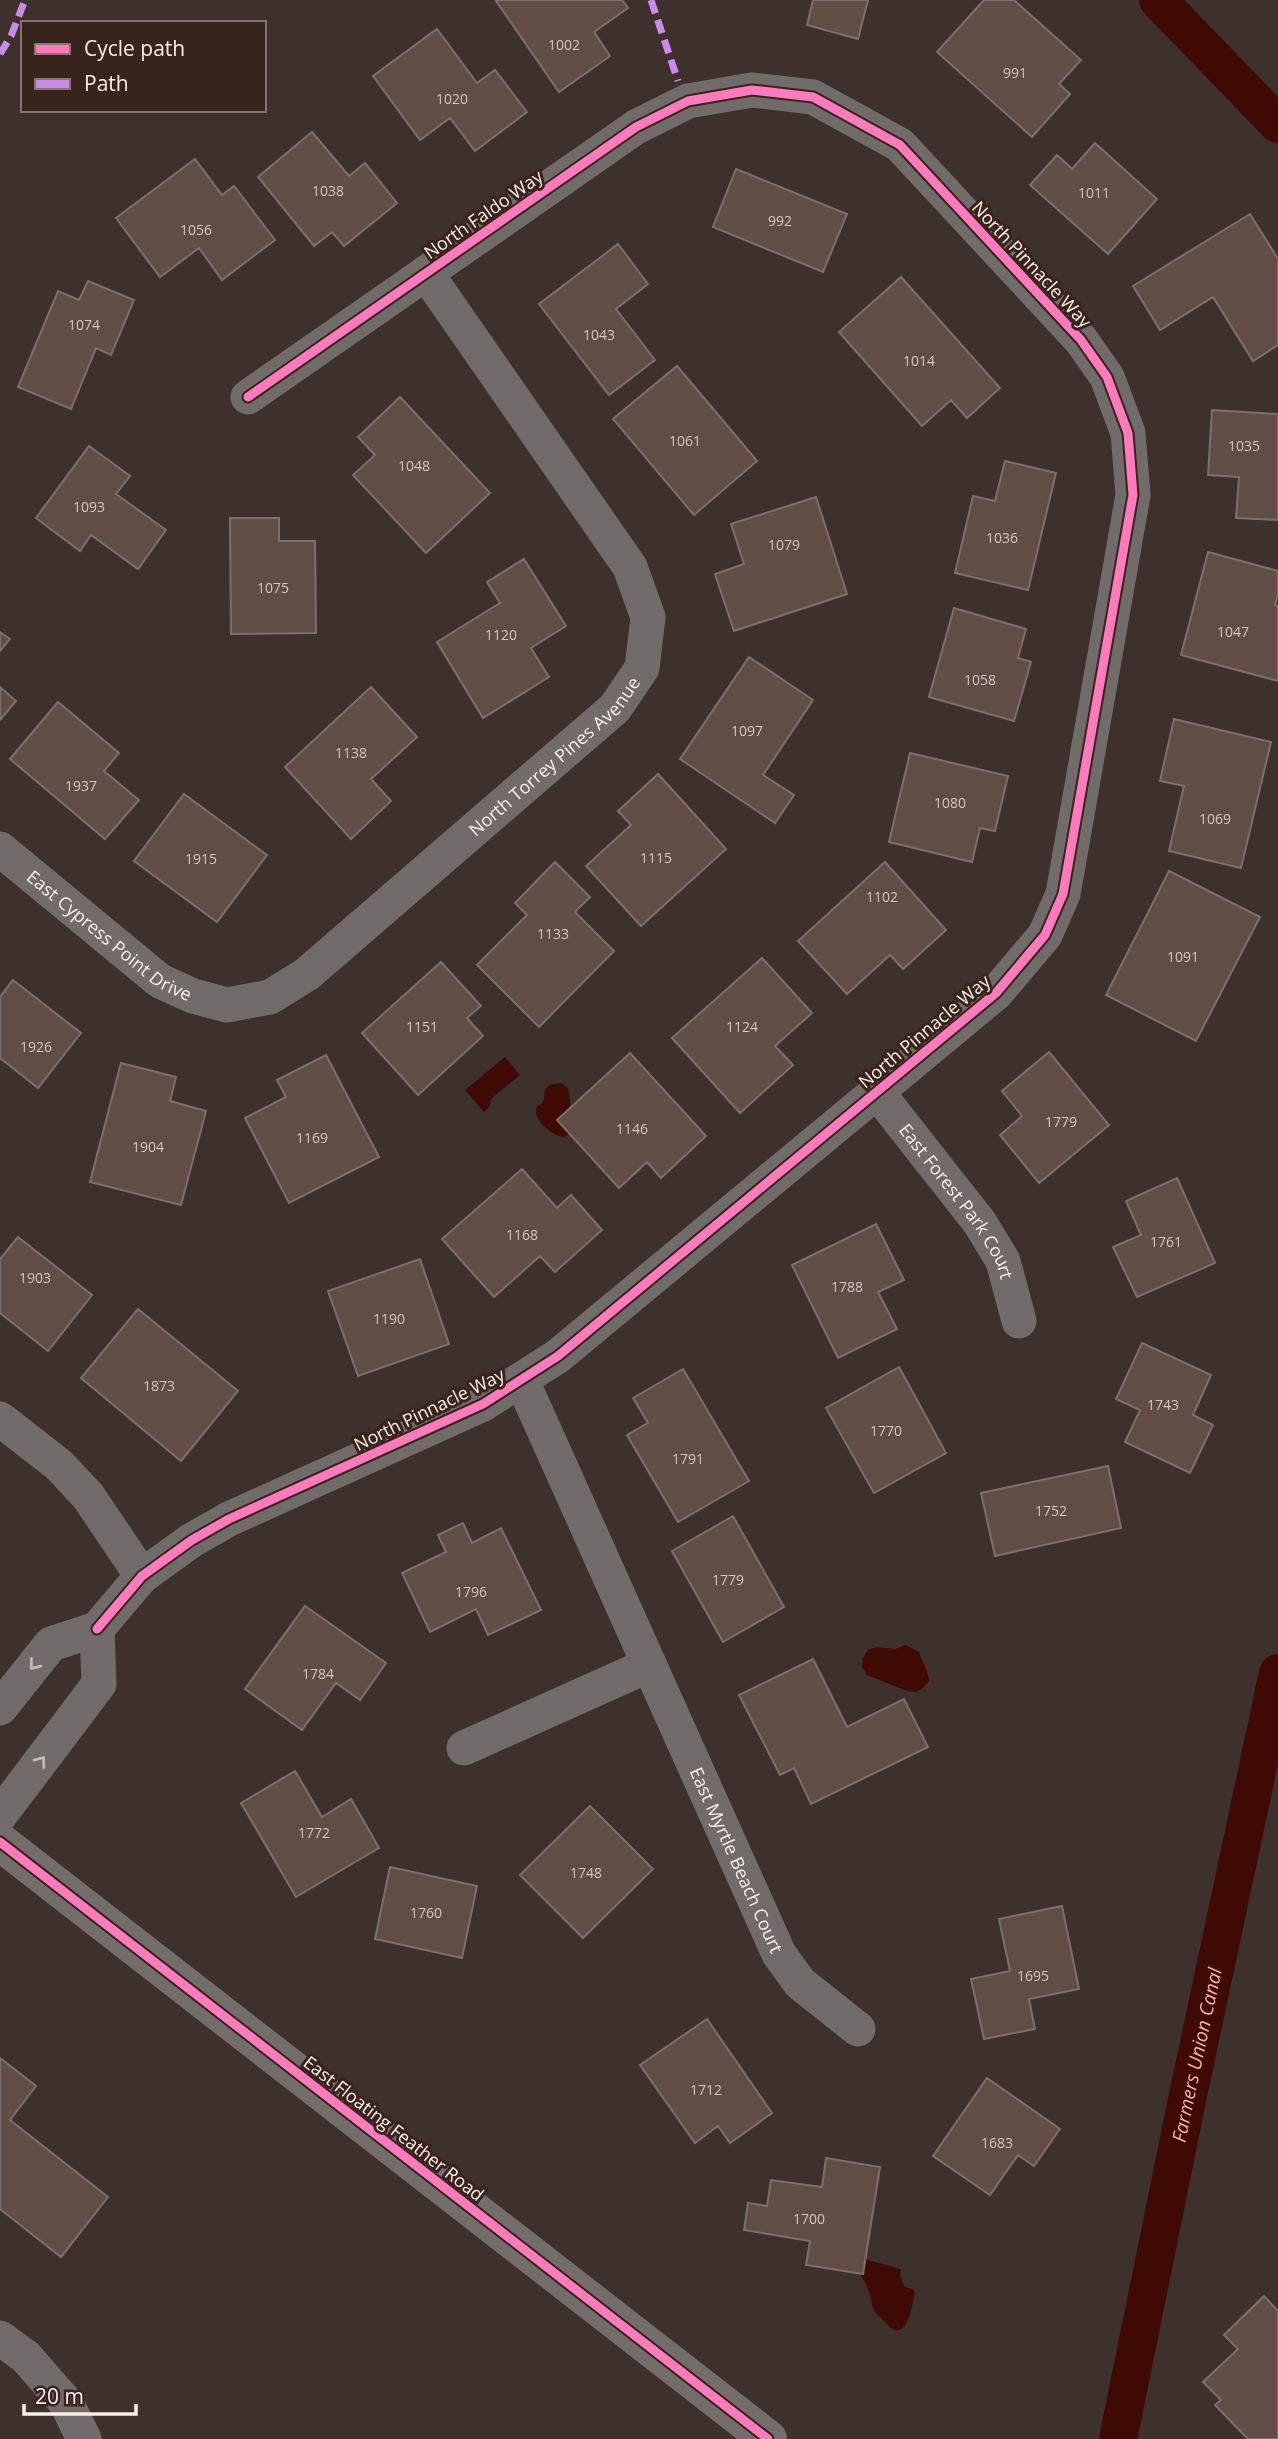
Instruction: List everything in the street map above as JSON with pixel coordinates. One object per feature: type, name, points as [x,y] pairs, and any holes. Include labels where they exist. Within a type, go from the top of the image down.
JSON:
[{"type":"main road","name":"East Floating Feather Road","points":[[0,1842],[768,2439]]},
{"type":"street","name":"North Faldo Way","points":[[248,397],[636,127],[688,101],[751,90]]},
{"type":"street","name":"North Pinnacle Way","points":[[97,1629],[142,1576],[192,1540],[229,1519],[483,1405],[558,1356],[996,993],[1045,936],[1063,894],[1133,495],[1128,433],[1107,377],[1081,340],[900,145],[813,97],[751,90]]},
{"type":"street","name":"North Torrey Pines Avenue","points":[[227,1005],[270,997],[307,974],[615,708],[642,667],[648,617],[630,567],[426,273]]},
{"type":"street","name":"East Cypress Point Drive","points":[[0,849],[160,981],[193,996],[227,1005]]},
{"type":"street","name":"East Forest Park Court","points":[[877,1092],[981,1223],[1003,1261],[1019,1321]]},
{"type":"street","name":"East Myrtle Beach Court","points":[[522,1381],[779,1954],[800,1983],[858,2029]]},
{"type":"street","points":[[0,1419],[59,1465],[88,1496],[142,1576]]},
{"type":"street","points":[[0,1708],[51,1644],[97,1629],[99,1684],[0,1815]]},
{"type":"street","points":[[464,1748],[649,1665]]},
{"type":"street","points":[[0,2339],[26,2357],[67,2404],[84,2439]]},
{"type":"shaded area","points":[[505,1057],[520,1075],[491,1099],[490,1106],[484,1112],[465,1090]]},
{"type":"shaded area","points":[[561,1083],[568,1088],[570,1099],[571,1132],[565,1137],[546,1128],[536,1111],[544,1100],[545,1089],[551,1084]]},
{"type":"shaded area","points":[[906,1645],[919,1652],[926,1670],[929,1681],[922,1689],[916,1692],[907,1691],[867,1675],[862,1667],[868,1650],[876,1647],[895,1649]]},
{"type":"shaded area","points":[[864,2259],[901,2269],[904,2286],[915,2291],[907,2322],[899,2330],[892,2329],[875,2312],[858,2264]]},
{"type":"building","points":[[622,0],[628,8],[594,32],[610,56],[559,92],[496,1]]},
{"type":"building","points":[[813,0],[868,0],[858,39],[807,25]]},
{"type":"building","points":[[984,0],[1014,0],[1081,60],[1059,84],[1070,94],[1032,137],[937,52]]},
{"type":"building","points":[[437,29],[477,83],[495,70],[527,112],[475,151],[450,118],[420,140],[373,76]]},
{"type":"building","points":[[312,132],[349,176],[365,163],[397,203],[344,246],[332,232],[314,246],[258,177]]},
{"type":"building","points":[[1095,143],[1157,199],[1108,254],[1030,185],[1057,155],[1072,169]]},
{"type":"building","points":[[195,159],[222,195],[234,186],[275,240],[222,280],[199,248],[160,277],[116,218]]},
{"type":"building","points":[[736,169],[847,214],[823,272],[713,227]]},
{"type":"building","points":[[1250,214],[1278,259],[1278,345],[1253,361],[1213,297],[1160,330],[1133,286]]},
{"type":"building","points":[[618,244],[648,284],[616,309],[655,360],[609,395],[539,304]]},
{"type":"building","points":[[901,277],[1000,388],[967,418],[951,400],[922,426],[839,332]]},
{"type":"building","points":[[88,281],[134,300],[111,355],[96,348],[71,409],[18,387],[58,291],[79,300]]},
{"type":"building","points":[[677,366],[757,461],[694,515],[613,419]]},
{"type":"building","points":[[400,397],[490,493],[426,553],[353,475],[375,455],[358,437]]},
{"type":"building","points":[[1212,410],[1278,414],[1278,520],[1236,518],[1239,477],[1208,475]]},
{"type":"building","points":[[89,446],[130,476],[116,494],[166,530],[138,569],[91,535],[80,551],[36,518]]},
{"type":"building","points":[[1005,461],[1056,473],[1028,590],[955,573],[973,496],[995,501]]},
{"type":"building","points":[[816,497],[847,594],[734,631],[715,574],[744,564],[731,524]]},
{"type":"building","points":[[230,518],[279,518],[279,541],[315,541],[316,633],[231,634]]},
{"type":"building","points":[[1208,552],[1278,571],[1275,605],[1278,606],[1278,681],[1181,655]]},
{"type":"building","points":[[524,559],[566,626],[531,648],[549,677],[483,718],[437,642],[500,603],[487,582]]},
{"type":"building","points":[[954,608],[1026,629],[1018,658],[1031,662],[1014,721],[929,697]]},
{"type":"building","points":[[0,632],[10,639],[0,651]]},
{"type":"building","points":[[749,657],[813,700],[763,775],[794,795],[775,823],[680,759]]},
{"type":"building","points":[[0,687],[16,701],[0,720]]},
{"type":"building","points":[[371,687],[417,737],[371,779],[391,801],[351,839],[285,767]]},
{"type":"building","points":[[58,702],[119,753],[104,771],[139,800],[105,839],[10,759]]},
{"type":"building","points":[[1174,719],[1271,742],[1241,868],[1169,851],[1184,786],[1160,781]]},
{"type":"building","points":[[910,753],[1008,776],[995,831],[980,828],[972,862],[889,842]]},
{"type":"building","points":[[658,774],[726,849],[641,926],[586,866],[631,825],[618,811]]},
{"type":"building","points":[[184,794],[267,855],[217,922],[134,861]]},
{"type":"building","points":[[555,862],[590,897],[575,912],[614,951],[539,1027],[477,965],[527,915],[515,903]]},
{"type":"building","points":[[885,862],[946,930],[903,969],[890,955],[847,994],[798,941]]},
{"type":"building","points":[[1169,871],[1260,917],[1196,1041],[1106,995]]},
{"type":"building","points":[[762,958],[812,1013],[775,1046],[793,1065],[740,1113],[672,1038]]},
{"type":"building","points":[[441,962],[481,1006],[467,1018],[483,1036],[418,1095],[362,1033]]},
{"type":"building","points":[[13,980],[81,1033],[38,1088],[0,1058],[0,997]]},
{"type":"building","points":[[1049,1052],[1109,1125],[1039,1183],[1000,1135],[1022,1116],[1002,1091]]},
{"type":"building","points":[[630,1053],[706,1136],[661,1178],[647,1162],[619,1188],[557,1120]]},
{"type":"building","points":[[326,1055],[379,1157],[289,1203],[245,1118],[286,1097],[277,1080]]},
{"type":"building","points":[[121,1063],[176,1077],[170,1101],[206,1111],[181,1205],[90,1182]]},
{"type":"building","points":[[522,1169],[557,1208],[571,1195],[602,1230],[555,1272],[540,1256],[494,1297],[442,1239]]},
{"type":"building","points":[[1177,1178],[1215,1263],[1137,1297],[1113,1247],[1141,1235],[1126,1201]]},
{"type":"building","points":[[876,1224],[904,1280],[878,1292],[897,1329],[838,1358],[792,1265]]},
{"type":"building","points":[[18,1237],[92,1295],[48,1351],[0,1313],[0,1259]]},
{"type":"building","points":[[420,1259],[449,1344],[358,1376],[328,1291]]},
{"type":"building","points":[[138,1309],[238,1391],[181,1461],[81,1378]]},
{"type":"building","points":[[1142,1343],[1211,1375],[1193,1415],[1213,1425],[1190,1473],[1125,1442],[1140,1410],[1116,1399]]},
{"type":"building","points":[[899,1367],[946,1453],[874,1493],[826,1408]]},
{"type":"building","points":[[683,1369],[749,1481],[678,1522],[627,1435],[648,1423],[633,1398]]},
{"type":"building","points":[[1108,1466],[1121,1528],[995,1556],[981,1493]]},
{"type":"building","points":[[733,1516],[784,1607],[723,1642],[672,1551]]},
{"type":"building","points":[[463,1523],[472,1543],[501,1528],[541,1610],[488,1635],[476,1609],[430,1632],[402,1573],[446,1552],[438,1535]]},
{"type":"building","points":[[305,1606],[386,1663],[360,1700],[336,1683],[302,1730],[245,1689]]},
{"type":"building","points":[[813,1659],[847,1727],[904,1699],[928,1747],[811,1804],[794,1768],[780,1775],[739,1695]]},
{"type":"building","points":[[295,1771],[322,1817],[351,1799],[379,1848],[296,1897],[241,1803]]},
{"type":"building","points":[[590,1806],[653,1869],[583,1938],[520,1875]]},
{"type":"building","points":[[390,1867],[477,1886],[462,1958],[375,1939]]},
{"type":"building","points":[[1062,1906],[1079,1989],[1029,1999],[1035,2029],[984,2039],[971,1979],[1010,1971],[999,1919]]},
{"type":"building","points":[[707,2019],[772,2113],[730,2143],[718,2126],[695,2143],[640,2065]]},
{"type":"building","points":[[0,2058],[36,2086],[10,2120],[108,2197],[61,2257],[0,2209]]},
{"type":"building","points":[[987,2078],[1060,2129],[1034,2166],[1018,2155],[990,2195],[933,2156]]},
{"type":"building","points":[[826,2158],[880,2167],[863,2274],[806,2265],[810,2241],[744,2230],[748,2203],[767,2206],[771,2180],[822,2187]]},
{"type":"building","points":[[1264,2296],[1278,2311],[1278,2439],[1248,2439],[1215,2405],[1221,2400],[1203,2382],[1238,2349],[1224,2335]]},
{"type":"waterway","name":"Farmers Union Canal","points":[[1158,0],[1278,124]]},
{"type":"waterway","name":"Farmers Union Canal","points":[[1118,2439],[1278,1673]]},
{"type":"marked path","points":[[0,54],[11,36],[25,0]]},
{"type":"marked path","points":[[651,0],[678,81]]},
{"type":"cycle path","points":[[97,1629],[142,1576],[192,1540],[229,1519],[483,1404],[558,1356],[996,993],[1045,935],[1063,894],[1133,495],[1128,433],[1107,377],[1081,340],[900,145],[813,97],[752,90],[688,101],[636,127],[248,397]]},
{"type":"cycle path","points":[[0,1842],[768,2439]]}]
